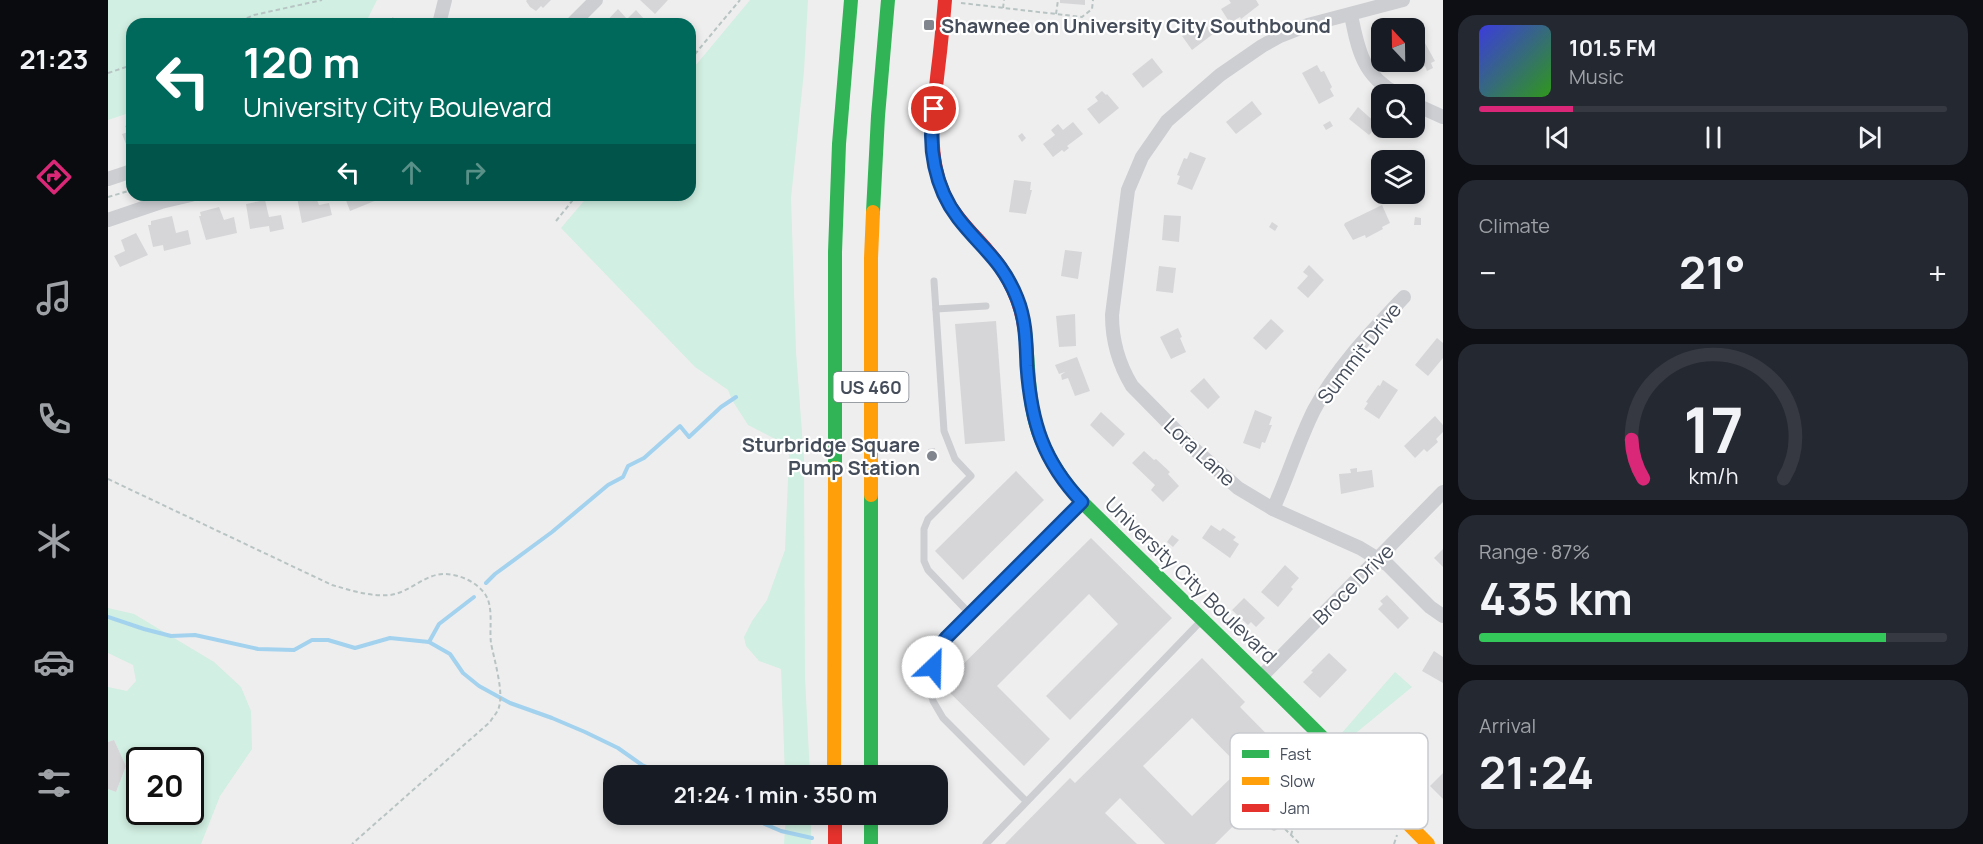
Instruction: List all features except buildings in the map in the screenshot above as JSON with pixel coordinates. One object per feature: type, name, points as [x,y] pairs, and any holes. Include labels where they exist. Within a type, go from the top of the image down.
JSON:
[{"type":"main road","name":"US 460","points":[[834,765],[835,252],[840,122],[850,0]]},
{"type":"main road","name":"US 460","points":[[871,765],[871,270],[876,140],[888,0]]},
{"type":"main road","name":"University City Boulevard","points":[[951,1],[932,124],[934,162],[942,189],[953,210],[999,262],[1019,301],[1026,330],[1030,395],[1040,441],[1063,481],[1082,502],[1318,733]]},
{"type":"main road","points":[[835,825],[835,844]]},
{"type":"main road","points":[[871,825],[871,844]]},
{"type":"main road","name":"University City Boulevard","points":[[1410,829],[1422,842]]},
{"type":"street","points":[[440,18],[444,0]]},
{"type":"street","points":[[578,18],[596,0]]},
{"type":"street","name":"Lora Lane","points":[[1403,0],[1308,25],[1280,36],[1220,75],[1161,128],[1142,157],[1128,190],[1112,315],[1112,333],[1115,351],[1125,374],[1142,397],[1193,448],[1238,488],[1273,509],[1333,534],[1388,565],[1430,608],[1443,616]]},
{"type":"street","points":[[1351,15],[1364,64],[1382,84]]},
{"type":"street","points":[[1425,109],[1443,117]]},
{"type":"street","points":[[108,179],[126,173]]},
{"type":"street","points":[[108,220],[165,201]]},
{"type":"street","name":"Summit Drive","points":[[1273,509],[1304,431],[1323,394],[1356,350],[1404,297]]},
{"type":"street","name":"Broce Drive","points":[[1262,676],[1443,492]]},
{"type":"lane","points":[[934,281],[944,431],[955,459],[971,476],[928,519],[924,529],[924,561],[935,579],[971,615]]},
{"type":"lane","points":[[936,309],[986,306]]},
{"type":"lane","points":[[1026,801],[943,718],[933,701],[930,688],[936,651],[947,637],[1082,502]]},
{"type":"lane","points":[[986,844],[1203,620]]},
{"type":"path","points":[[247,18],[322,0]]},
{"type":"path","points":[[696,53],[740,0]]},
{"type":"path","points":[[1003,8],[1004,0]]},
{"type":"path","points":[[1056,14],[1058,0]]},
{"type":"path","points":[[951,1],[1082,17],[1092,9],[1093,0]]},
{"type":"path","points":[[108,73],[126,67]]},
{"type":"path","points":[[108,197],[126,192]]},
{"type":"path","points":[[556,221],[573,201]]},
{"type":"path","points":[[108,478],[332,585],[363,593],[391,595],[436,575],[455,575],[470,580],[485,594],[499,684],[500,707],[490,722],[352,844]]},
{"type":"path","points":[[1283,829],[1300,844]]},
{"type":"path","points":[[1291,835],[1293,829]]},
{"type":"path","points":[[1394,844],[1398,832]]},
{"type":"green space","points":[[108,0],[377,0],[368,18],[126,18],[126,114],[108,120]]},
{"type":"green space","points":[[750,0],[808,0],[804,71],[791,198],[796,352],[804,460],[805,678],[809,765],[785,765],[781,669],[759,661],[746,646],[744,637],[767,600],[785,550],[789,455],[785,444],[748,425],[728,390],[695,367],[561,228],[584,201],[696,201],[696,65]]},
{"type":"green space","points":[[108,608],[134,614],[214,662],[241,687],[251,711],[252,749],[220,796],[201,844],[108,844],[108,789],[116,792],[126,766],[114,740],[108,742],[108,687],[127,691],[136,681],[133,665],[108,653]]},
{"type":"green space","points":[[1395,672],[1412,687],[1356,733],[1342,733]]},
{"type":"green space","points":[[785,825],[811,825],[811,844],[784,844]]},
{"type":"waterway","points":[[486,583],[608,485],[623,477],[628,466],[644,458],[680,426],[689,437],[721,407],[736,397]]},
{"type":"waterway","points":[[429,642],[439,624],[474,597]]},
{"type":"waterway","points":[[108,617],[171,636],[195,635],[258,649],[294,650],[312,640],[328,640],[355,648],[390,638],[429,642],[450,654],[463,673],[479,686],[510,703],[585,732],[618,748],[642,765]]},
{"type":"waterway","points":[[767,825],[781,831],[812,838]]},
{"type":"traffic: fast","points":[[835,468],[835,252],[839,144],[851,0]]},
{"type":"traffic: fast","points":[[873,212],[888,0]]},
{"type":"traffic: fast","points":[[1025,332],[1035,421],[1044,446],[1064,481],[1082,502],[1318,733]]},
{"type":"traffic: fast","points":[[871,495],[871,765]]},
{"type":"traffic: fast","points":[[871,825],[871,844]]},
{"type":"traffic: slow","points":[[871,495],[873,212]]},
{"type":"traffic: slow","points":[[834,765],[835,468]]},
{"type":"traffic: slow","points":[[1413,829],[1428,844]]},
{"type":"traffic: jam","points":[[945,0],[933,121],[936,171],[949,204],[1007,278],[1017,298],[1025,332]]},
{"type":"traffic: jam","points":[[835,825],[835,844]]},
{"type":"place","name":"Shawnee on University City Southbound","points":[[929,25]]},
{"type":"place","name":"Sturbridge Square Pump Station","points":[[932,456]]},
{"type":"route","points":[[933,667],[936,651],[947,637],[1082,502],[1053,466],[1035,426],[1030,395],[1026,330],[1019,301],[1012,285],[999,262],[958,218],[942,189],[933,153],[934,109]]}]
